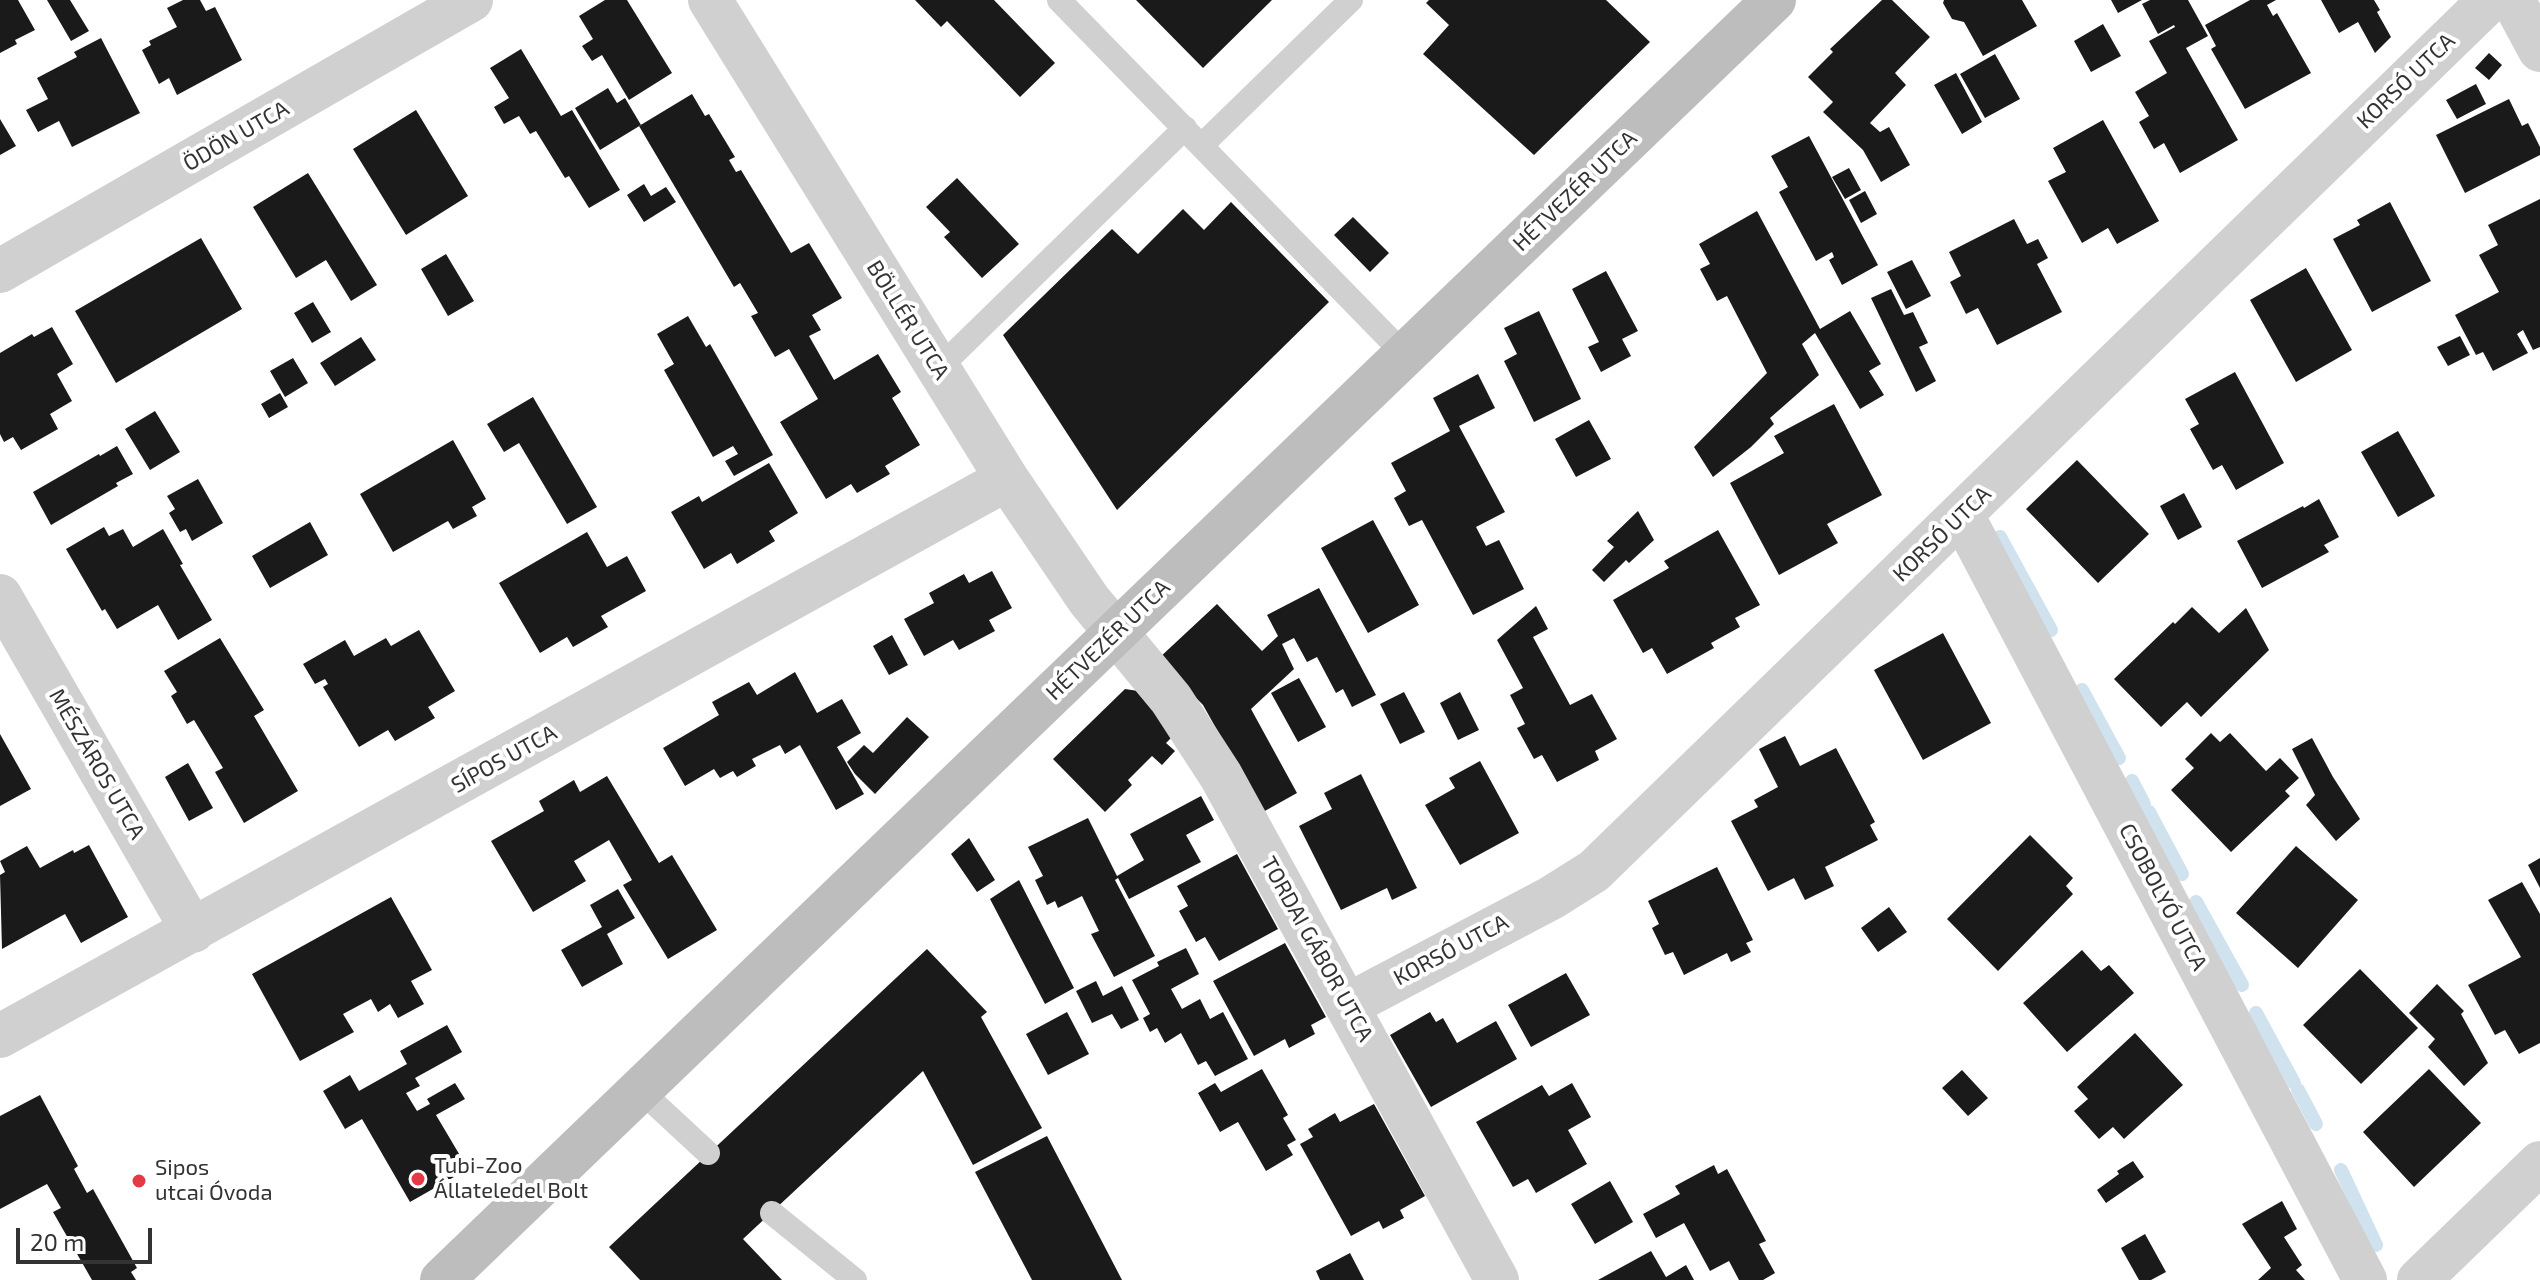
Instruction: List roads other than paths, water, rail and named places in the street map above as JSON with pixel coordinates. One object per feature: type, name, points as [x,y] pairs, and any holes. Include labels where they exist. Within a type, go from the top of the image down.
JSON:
[{"type":"street","name":"ÖDÖN UTCA","points":[[0,271],[471,0]]},
{"type":"street","name":"BÖLLÉR UTCA","points":[[710,0],[1007,479],[1066,568],[1115,633]]},
{"type":"street","name":"HÉTVEZÉR UTCA","points":[[442,1280],[1774,0]]},
{"type":"street","name":"KORSÓ UTCA","points":[[1348,1005],[1551,898],[1594,871],[2490,0]]},
{"type":"street","points":[[2513,0],[2540,50]]},
{"type":"street","name":"SÍPOS UTCA","points":[[0,1036],[1007,479]]},
{"type":"street","name":"CSOBOLYÓ UTCA","points":[[1962,515],[2365,1280]]},
{"type":"street","name":"MÉSZÁROS UTCA","points":[[0,596],[193,931]]},
{"type":"street","name":"TORDAI GÁBOR UTCA","points":[[1115,633],[1192,728],[1250,824],[1497,1280]]},
{"type":"street","points":[[2419,1280],[2540,1163]]},
{"type":"lane","points":[[1059,0],[1405,355]]},
{"type":"lane","points":[[938,369],[1194,137],[1351,0]]},
{"type":"lane","points":[[640,1090],[708,1153]]},
{"type":"lane","points":[[772,1213],[855,1280]]},
{"type":"waterway","points":[[2000,537],[2051,630]]},
{"type":"waterway","points":[[2082,690],[2119,758]]},
{"type":"waterway","points":[[2132,781],[2144,804]]},
{"type":"waterway","points":[[2149,812],[2182,874]]},
{"type":"waterway","points":[[2196,902],[2242,985]]},
{"type":"waterway","points":[[2256,1013],[2294,1083]]},
{"type":"waterway","points":[[2298,1090],[2316,1124]]},
{"type":"waterway","points":[[2341,1170],[2376,1245]]},
{"type":"place","name":"Tubi-Zoo Állateledel Bolt","points":[[418,1179]]},
{"type":"place","name":"Sipos utcai Óvoda","points":[[139,1181]]}]
